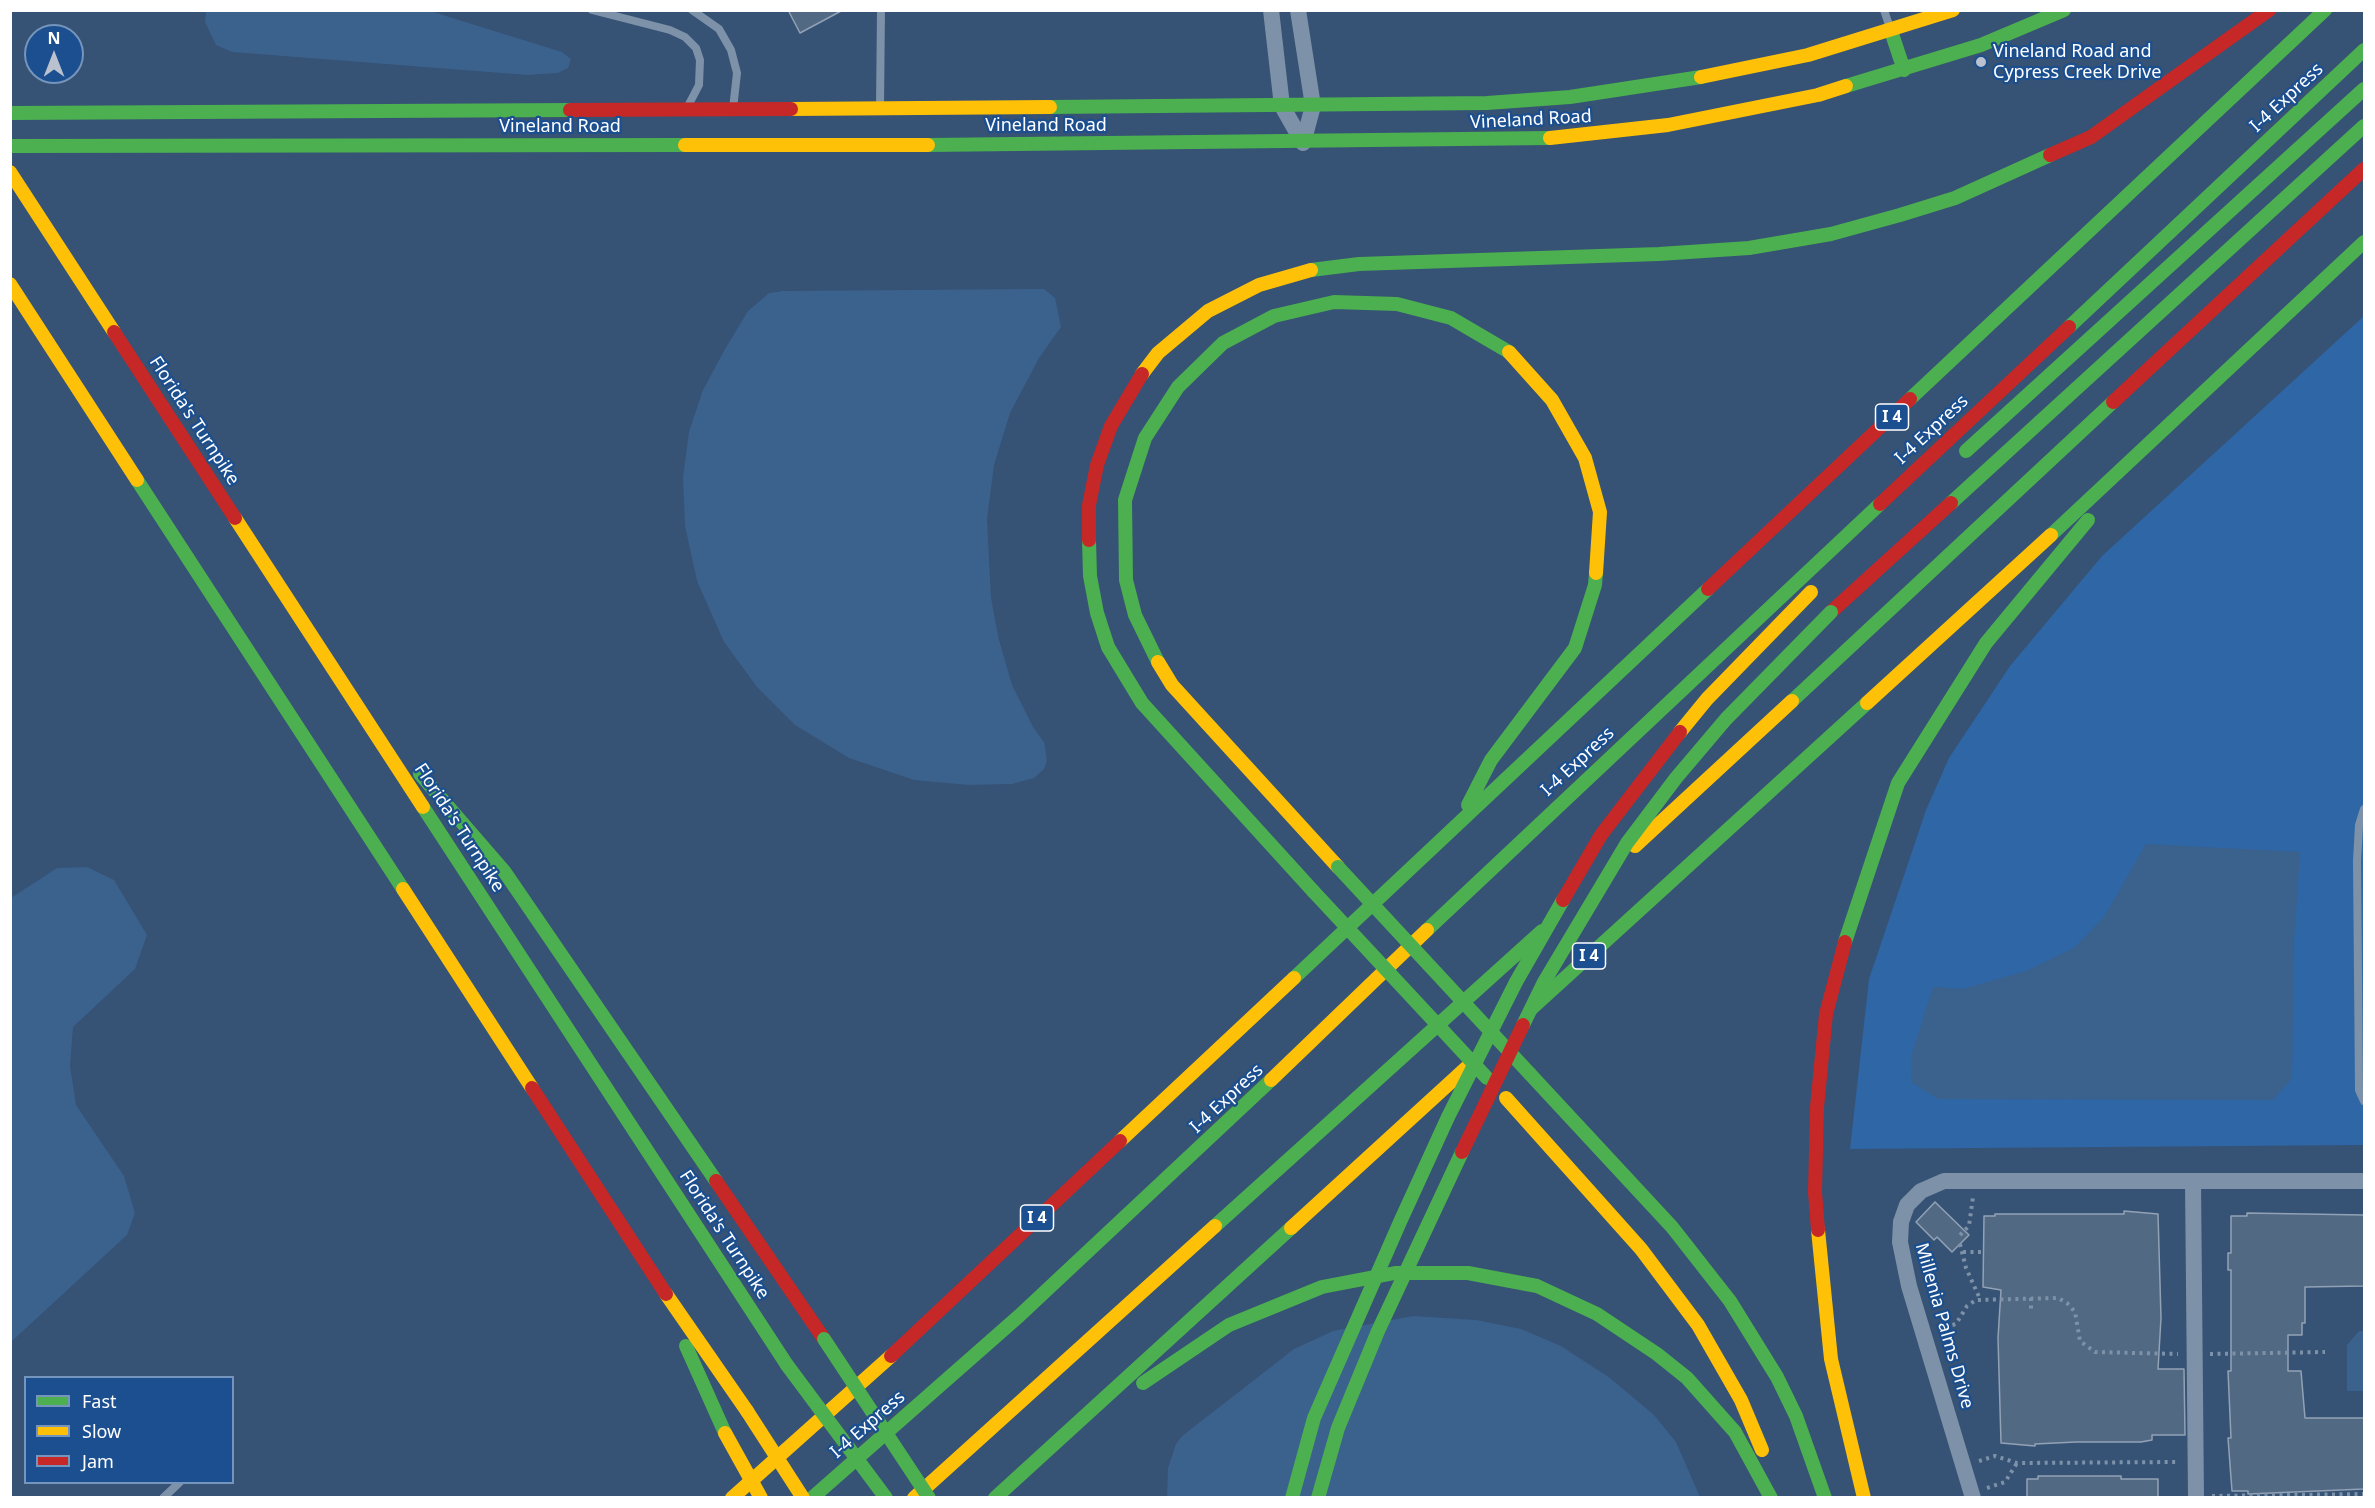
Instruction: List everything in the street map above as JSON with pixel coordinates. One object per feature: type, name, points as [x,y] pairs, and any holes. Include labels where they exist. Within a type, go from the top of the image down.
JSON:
[{"type":"main road","name":"Vineland Road","points":[[10,146],[733,127],[880,107],[1313,106],[1487,103],[1646,87],[1730,73],[1891,31],[1953,10]]},
{"type":"main road","name":"Vineland Road","points":[[10,113],[686,110],[733,127],[879,145],[1530,140],[1598,135],[1818,95],[1981,45],[2064,10]]},
{"type":"main road","points":[[1778,1497],[1766,1458],[1741,1400],[1698,1325],[1641,1249],[1506,1098],[1142,704],[1108,646],[1097,613],[1090,576],[1089,505],[1097,465],[1111,426],[1132,387],[1158,353],[1208,311],[1259,285],[1315,270],[1359,264],[1659,254],[1749,248],[1831,234],[1955,198],[2091,137],[2269,10]]},
{"type":"main road","name":"I 4","points":[[732,1497],[890,1357],[2325,10]]},
{"type":"main road","points":[[1891,31],[1905,70]]},
{"type":"main road","name":"I-4 Express","points":[[812,1497],[1019,1316],[1163,1183],[1563,801],[2364,50]]},
{"type":"main road","points":[[1951,464],[2364,89]]},
{"type":"main road","points":[[879,145],[880,107]]},
{"type":"main road","points":[[1318,1497],[1338,1428],[1378,1331],[1544,982],[1627,843],[1676,778],[1726,719],[1831,612],[2364,126]]},
{"type":"main road","points":[[914,1497],[1552,923],[2364,169]]},
{"type":"main road","name":"Florida's Turnpike","points":[[10,172],[787,1365],[886,1497]]},
{"type":"main road","name":"I 4","points":[[995,1497],[2119,473],[2364,242]]},
{"type":"main road","points":[[10,285],[655,1278],[803,1497]]},
{"type":"main road","points":[[1458,824],[1491,760],[1575,648],[1595,585],[1600,512],[1585,458],[1552,400],[1507,350],[1451,318],[1397,304],[1334,302],[1274,316],[1223,343],[1178,387],[1145,438],[1125,500],[1126,580],[1135,615],[1149,647],[1173,685],[1338,867],[1672,1227],[1730,1301],[1777,1377],[1796,1416],[1825,1497]]},
{"type":"main road","points":[[1864,1497],[1831,1359],[1815,1192],[1817,1107],[1826,1014],[1852,914],[1898,783],[1986,644],[2082,529],[2119,473]]},
{"type":"main road","points":[[1292,1497],[1314,1418],[1370,1287],[1448,1116],[1516,982],[1559,906],[1601,835],[1653,765],[1707,699],[1815,588]]},
{"type":"main road","points":[[349,693],[504,871],[824,1339],[929,1497]]},
{"type":"main road","points":[[1059,1440],[1229,1325],[1311,1291],[1395,1273],[1468,1273],[1537,1286],[1597,1314],[1657,1354],[1687,1378],[1735,1432],[1771,1497]]},
{"type":"main road","points":[[655,1278],[725,1433],[761,1497]]},
{"type":"street","points":[[1271,10],[1282,106],[1303,143]]},
{"type":"street","points":[[1298,10],[1313,106],[1303,143]]},
{"type":"street","points":[[2193,1180],[2196,1497]]},
{"type":"street","name":"Millenia Palms Drive","points":[[1972,1495],[1923,1333],[1901,1250],[1901,1222],[1907,1205],[1921,1191],[1944,1181],[2364,1181]]},
{"type":"lane","points":[[592,10],[670,30],[691,42],[698,54],[701,70],[699,85],[686,110]]},
{"type":"lane","points":[[692,10],[719,29],[731,50],[737,73],[733,127]]},
{"type":"lane","points":[[880,107],[881,10]]},
{"type":"lane","points":[[1884,10],[1891,31]]},
{"type":"lane","points":[[2364,809],[2359,825],[2357,861],[2359,1090],[2364,1101]]},
{"type":"lane","points":[[163,1497],[178,1484]]},
{"type":"path","points":[[1960,1235],[1969,1226],[1973,1209],[1972,1181]]},
{"type":"path","points":[[1960,1244],[1966,1268],[1980,1299]]},
{"type":"path","points":[[1963,1252],[1981,1252]]},
{"type":"path","points":[[2031,1298],[2031,1311]]},
{"type":"path","points":[[1923,1333],[1956,1324],[1967,1306],[1980,1299],[2058,1298],[2067,1303],[2075,1312],[2080,1341],[2095,1352],[2195,1354],[2325,1352]]},
{"type":"path","points":[[1964,1466],[1995,1456],[2017,1463],[2196,1461]]},
{"type":"path","points":[[1972,1495],[2004,1482],[2017,1463]]},
{"type":"path","points":[[2196,1497],[2364,1494]]},
{"type":"shaded area","points":[[206,11],[430,11],[562,52],[571,59],[568,68],[558,73],[527,75],[232,52],[216,45],[205,22]]},
{"type":"shaded area","points":[[1044,289],[1055,298],[1061,327],[1039,358],[1010,413],[994,465],[987,519],[991,598],[999,640],[1012,685],[1033,727],[1044,742],[1047,760],[1044,769],[1034,778],[1012,784],[968,785],[914,780],[849,758],[795,725],[757,687],[724,642],[697,581],[685,526],[683,477],[689,432],[703,390],[748,311],[769,293]]},
{"type":"shaded area","points":[[2364,316],[2364,1145],[1850,1149],[1869,979],[1926,810],[1949,758],[2010,666],[2102,556]]},
{"type":"shaded area","points":[[2146,844],[2300,852],[2294,941],[2292,1078],[2273,1100],[1938,1099],[1911,1082],[1912,1054],[1933,987],[1963,989],[2026,971],[2074,948],[2104,917]]},
{"type":"shaded area","points":[[87,867],[114,880],[147,935],[135,969],[73,1027],[70,1066],[76,1105],[124,1176],[135,1213],[127,1235],[11,1342],[11,898],[57,868]]},
{"type":"shaded area","points":[[1413,1316],[1476,1320],[1521,1329],[1561,1346],[1610,1378],[1654,1415],[1676,1442],[1700,1497],[1167,1498],[1168,1468],[1176,1444],[1182,1436],[1294,1349],[1333,1331]]},
{"type":"shaded area","points":[[2359,1331],[2364,1331],[2364,1391],[2347,1391],[2347,1345]]},
{"type":"building","points":[[788,10],[843,10],[800,33]]},
{"type":"building","points":[[1935,1202],[1969,1235],[1952,1252],[1937,1237],[1934,1240],[1916,1222]]},
{"type":"building","points":[[2124,1211],[2158,1214],[2161,1318],[2158,1369],[2184,1369],[2185,1435],[2152,1435],[2152,1440],[2141,1442],[2076,1442],[2035,1444],[2035,1446],[2001,1443],[1998,1338],[2001,1290],[1983,1287],[1984,1216],[1995,1216],[1995,1214],[2124,1214]]},
{"type":"building","points":[[2247,1213],[2364,1215],[2364,1286],[2305,1287],[2305,1323],[2302,1323],[2302,1335],[2288,1335],[2288,1371],[2301,1371],[2305,1418],[2364,1418],[2364,1489],[2248,1494],[2248,1491],[2232,1491],[2228,1438],[2231,1438],[2228,1371],[2231,1371],[2231,1270],[2228,1270],[2228,1253],[2231,1253],[2231,1216],[2247,1216]]},
{"type":"building","points":[[2038,1476],[2121,1476],[2121,1479],[2158,1479],[2158,1497],[2027,1497],[2027,1479],[2038,1479]]},
{"type":"traffic: fast","points":[[1846,86],[1981,45],[2064,10]]},
{"type":"traffic: fast","points":[[1910,399],[2325,10]]},
{"type":"traffic: fast","points":[[1891,31],[1904,70]]},
{"type":"traffic: fast","points":[[2069,327],[2364,50]]},
{"type":"traffic: fast","points":[[1050,107],[1487,103],[1570,97],[1701,77]]},
{"type":"traffic: fast","points":[[1966,451],[2364,89]]},
{"type":"traffic: fast","points":[[10,113],[570,110]]},
{"type":"traffic: fast","points":[[1951,503],[2364,126]]},
{"type":"traffic: fast","points":[[928,145],[1550,138]]},
{"type":"traffic: fast","points":[[10,146],[685,145]]},
{"type":"traffic: fast","points":[[1311,270],[1359,264],[1659,254],[1749,248],[1831,234],[1900,215],[1955,198],[2050,155]]},
{"type":"traffic: fast","points":[[2051,535],[2364,242]]},
{"type":"traffic: fast","points":[[1158,662],[1135,615],[1126,580],[1125,500],[1145,438],[1178,387],[1223,343],[1274,316],[1334,302],[1397,304],[1451,318],[1509,352]]},
{"type":"traffic: fast","points":[[1792,701],[2113,402]]},
{"type":"traffic: fast","points":[[137,480],[403,889]]},
{"type":"traffic: fast","points":[[1427,930],[1880,504]]},
{"type":"traffic: fast","points":[[1845,942],[1898,783],[1986,643],[2088,520]]},
{"type":"traffic: fast","points":[[1089,540],[1090,576],[1097,613],[1108,647],[1142,703],[1313,891]]},
{"type":"traffic: fast","points":[[1468,805],[1491,760],[1575,648],[1595,585],[1596,573]]},
{"type":"traffic: fast","points":[[1294,978],[1708,589]]},
{"type":"traffic: fast","points":[[1523,1025],[1544,982],[1627,843],[1676,778],[1726,719],[1831,612]]},
{"type":"traffic: fast","points":[[1532,1008],[1867,703]]},
{"type":"traffic: fast","points":[[420,774],[504,871],[716,1181]]},
{"type":"traffic: fast","points":[[423,807],[787,1365]]},
{"type":"traffic: fast","points":[[1338,867],[1530,1074]]},
{"type":"traffic: fast","points":[[1313,891],[1487,1078]]},
{"type":"traffic: fast","points":[[1292,1498],[1314,1418],[1400,1222],[1448,1117],[1516,982],[1563,900]]},
{"type":"traffic: fast","points":[[1215,1226],[1542,931]]},
{"type":"traffic: fast","points":[[1530,1074],[1672,1227],[1730,1301],[1777,1377],[1796,1416],[1825,1498]]},
{"type":"traffic: fast","points":[[812,1498],[1019,1316],[1271,1080]]},
{"type":"traffic: fast","points":[[1318,1498],[1338,1428],[1378,1331],[1462,1152]]},
{"type":"traffic: fast","points":[[995,1498],[1291,1228]]},
{"type":"traffic: fast","points":[[1143,1383],[1229,1325],[1322,1287],[1395,1273],[1468,1273],[1537,1286],[1597,1314],[1657,1354],[1687,1378],[1735,1432],[1771,1498]]},
{"type":"traffic: fast","points":[[824,1339],[929,1498]]},
{"type":"traffic: fast","points":[[686,1346],[725,1433]]},
{"type":"traffic: fast","points":[[787,1365],[886,1498]]},
{"type":"traffic: slow","points":[[1701,77],[1808,55],[1953,10]]},
{"type":"traffic: slow","points":[[1550,138],[1668,125],[1818,95],[1846,86]]},
{"type":"traffic: slow","points":[[791,109],[1050,107]]},
{"type":"traffic: slow","points":[[685,145],[928,145]]},
{"type":"traffic: slow","points":[[10,172],[114,332]]},
{"type":"traffic: slow","points":[[1142,374],[1158,353],[1208,311],[1259,285],[1311,270]]},
{"type":"traffic: slow","points":[[10,284],[137,480]]},
{"type":"traffic: slow","points":[[1509,352],[1552,400],[1585,458],[1600,512],[1596,573]]},
{"type":"traffic: slow","points":[[235,518],[423,807]]},
{"type":"traffic: slow","points":[[1867,703],[2051,535]]},
{"type":"traffic: slow","points":[[1680,732],[1707,699],[1811,592]]},
{"type":"traffic: slow","points":[[1158,662],[1172,685],[1338,867]]},
{"type":"traffic: slow","points":[[1635,846],[1792,701]]},
{"type":"traffic: slow","points":[[403,889],[532,1088]]},
{"type":"traffic: slow","points":[[1271,1080],[1427,930]]},
{"type":"traffic: slow","points":[[1120,1141],[1294,978]]},
{"type":"traffic: slow","points":[[1291,1228],[1476,1059]]},
{"type":"traffic: slow","points":[[1506,1098],[1641,1249],[1698,1325],[1741,1400],[1762,1450]]},
{"type":"traffic: slow","points":[[914,1498],[1215,1226]]},
{"type":"traffic: slow","points":[[1818,1230],[1831,1359],[1864,1498]]},
{"type":"traffic: slow","points":[[666,1294],[747,1411]]},
{"type":"traffic: slow","points":[[732,1498],[891,1356]]},
{"type":"traffic: slow","points":[[747,1411],[803,1498]]},
{"type":"traffic: slow","points":[[725,1433],[761,1498]]},
{"type":"traffic: jam","points":[[2050,155],[2091,137],[2269,10]]},
{"type":"traffic: jam","points":[[570,110],[791,109]]},
{"type":"traffic: jam","points":[[2113,402],[2364,169]]},
{"type":"traffic: jam","points":[[1880,504],[2069,327]]},
{"type":"traffic: jam","points":[[114,332],[235,518]]},
{"type":"traffic: jam","points":[[1089,540],[1089,505],[1097,465],[1111,426],[1142,374]]},
{"type":"traffic: jam","points":[[1708,589],[1910,399]]},
{"type":"traffic: jam","points":[[1831,612],[1951,503]]},
{"type":"traffic: jam","points":[[1563,900],[1601,835],[1680,732]]},
{"type":"traffic: jam","points":[[1818,1230],[1815,1192],[1817,1107],[1826,1014],[1845,942]]},
{"type":"traffic: jam","points":[[1462,1152],[1523,1025]]},
{"type":"traffic: jam","points":[[532,1088],[666,1294]]},
{"type":"traffic: jam","points":[[891,1356],[1120,1141]]},
{"type":"traffic: jam","points":[[716,1181],[824,1339]]},
{"type":"place","name":"Vineland Road and Cypress Creek Drive","points":[[1981,62]]}]
